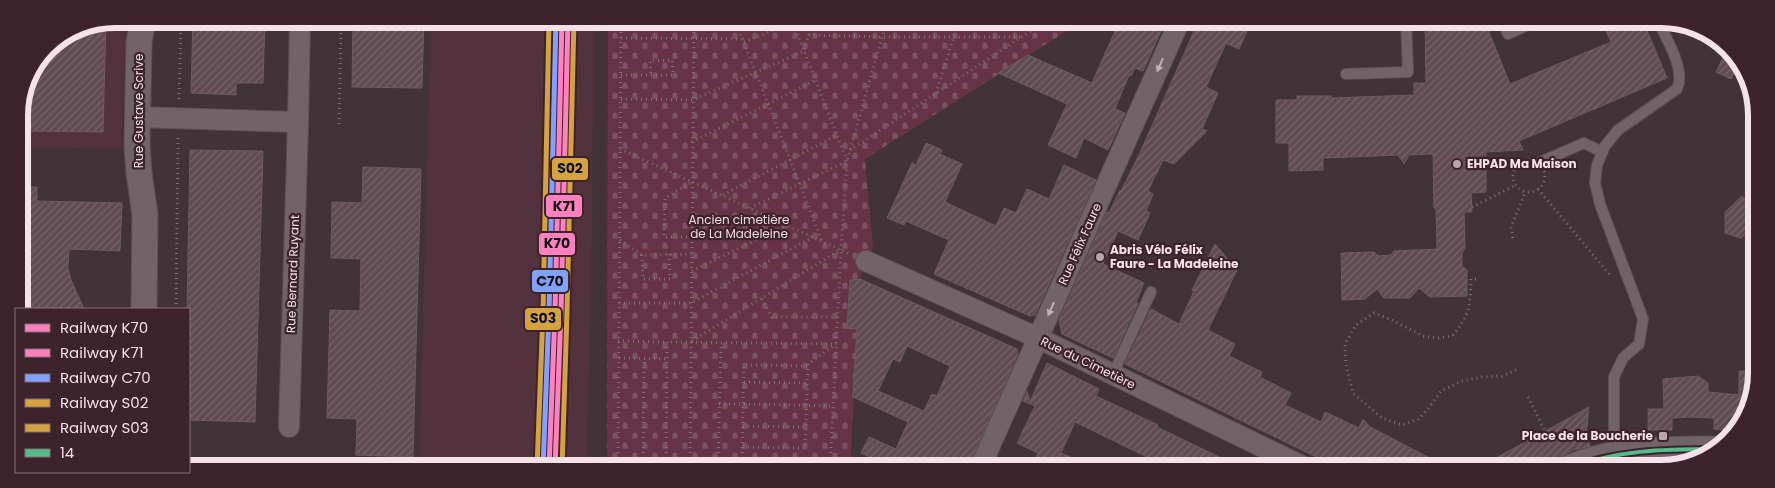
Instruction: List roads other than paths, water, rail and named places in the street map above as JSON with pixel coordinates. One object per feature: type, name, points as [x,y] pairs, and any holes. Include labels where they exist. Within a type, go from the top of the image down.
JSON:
[{"type":"street","name":"Rue Gustave Scrive","points":[[141,28],[139,42],[146,117],[151,211],[146,233],[144,308]]},
{"type":"street","name":"Rue Gustave Scrive","points":[[146,117],[155,28]]},
{"type":"street","name":"Rue Bernard Ruyant","points":[[289,427],[300,28]]},
{"type":"street","name":"Rue Félix Faure","points":[[984,460],[1176,28]]},
{"type":"street","points":[[146,117],[298,122]]},
{"type":"street","name":"Rue du Cimetière","points":[[866,261],[1038,338],[1290,460]]},
{"type":"street","points":[[1593,460],[1614,455],[1644,452],[1703,450]]},
{"type":"lane","points":[[1346,74],[1408,72],[1406,28]]},
{"type":"lane","points":[[1505,28],[1508,34],[1521,28]]},
{"type":"lane","points":[[1614,455],[1614,377],[1623,358],[1639,344],[1643,319],[1600,204],[1595,183],[1597,165],[1602,152],[1618,130],[1677,90],[1680,82],[1680,72],[1661,28]]},
{"type":"lane","points":[[1538,163],[1584,143],[1602,152]]},
{"type":"lane","points":[[1113,374],[1151,292]]},
{"type":"rail line","name":"S03","points":[[537,460],[543,312],[549,28]]},
{"type":"rail line","name":"C70","points":[[543,460],[556,28]]},
{"type":"rail line","name":"K70","points":[[549,460],[562,28]]},
{"type":"rail line","name":"K71","points":[[555,460],[568,28]]},
{"type":"rail line","name":"S02","points":[[562,460],[574,28]]},
{"type":"place","name":"EHPAD Ma Maison","points":[[1457,164]]},
{"type":"place","name":"Abris Vélo Félix Faure - La Madeleine","points":[[1100,257]]},
{"type":"place","name":"Place de la Boucherie","points":[[1663,436]]},
{"type":"park label","name":"Ancien cimetière de La Madeleine","points":[[739,227]]}]
